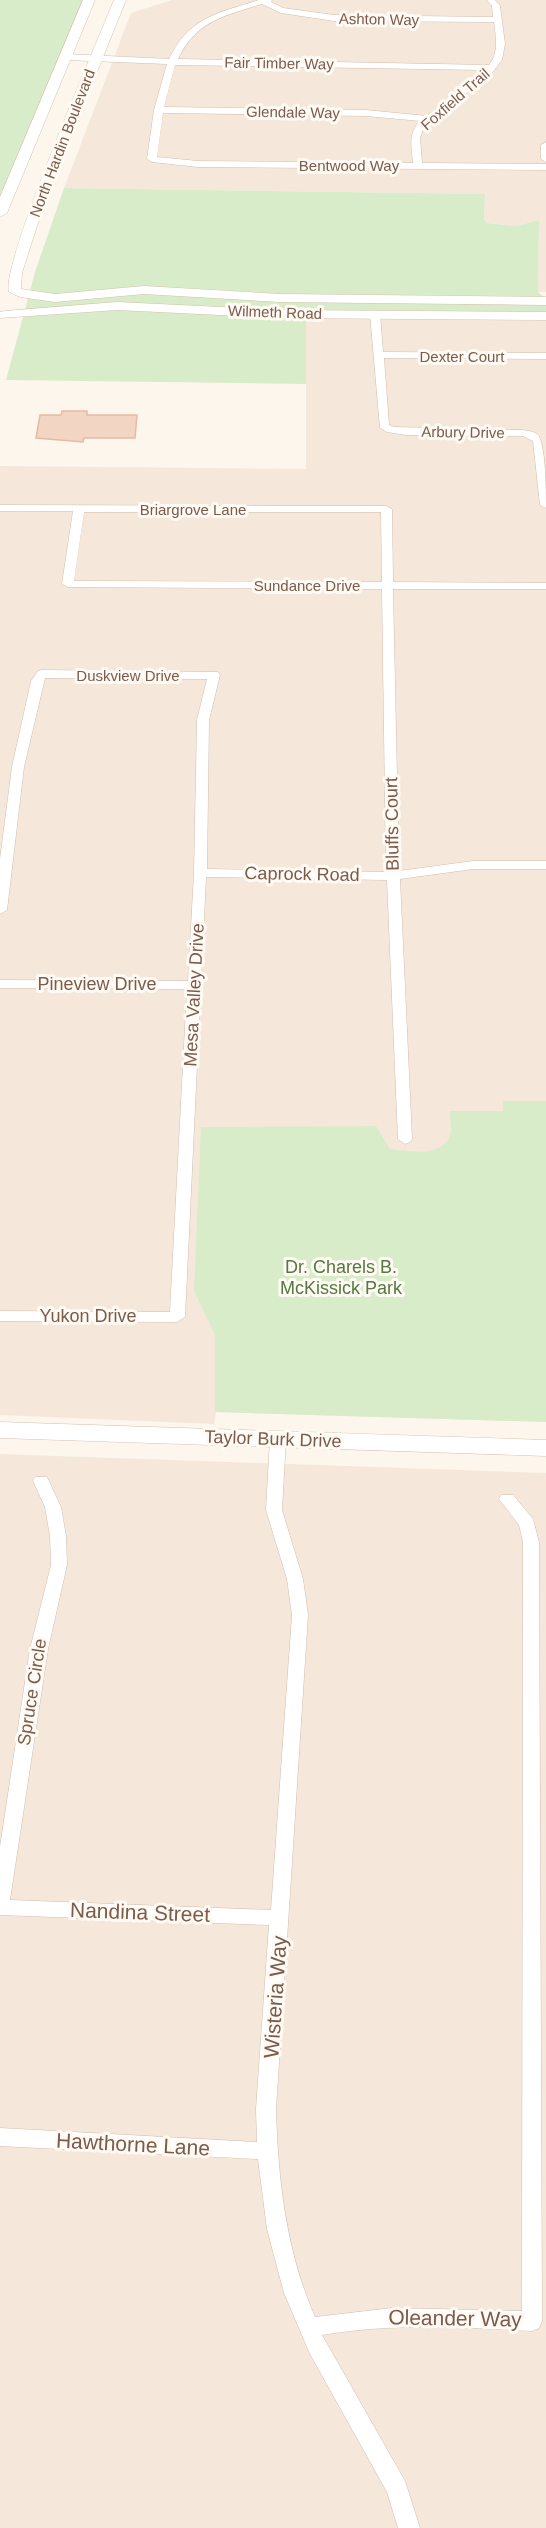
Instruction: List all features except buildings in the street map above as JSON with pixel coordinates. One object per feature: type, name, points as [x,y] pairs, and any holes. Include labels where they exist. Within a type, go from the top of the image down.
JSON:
[{"type":"street","name":"North Hardin Boulevard","points":[[0,213],[89,0]]},
{"type":"street","name":"North Hardin Boulevard","points":[[17,291],[15,273],[38,201],[94,58],[120,0]]},
{"type":"street","name":"Foxfield Trail","points":[[418,166],[416,138],[420,126],[498,60],[501,44],[496,6],[491,0]]},
{"type":"street","name":"Ashton Way","points":[[266,1],[292,13],[334,18],[498,20]]},
{"type":"street","points":[[158,110],[174,62],[187,34],[202,23],[266,1]]},
{"type":"street","name":"Fair Timber Way","points":[[66,57],[174,62],[491,68]]},
{"type":"street","name":"Glendale Way","points":[[158,110],[366,113],[428,119]]},
{"type":"street","name":"Bentwood Way","points":[[158,110],[152,159],[198,164],[546,167]]},
{"type":"street","points":[[546,145],[546,159]]},
{"type":"street","name":"Wilmeth Road","points":[[0,284],[17,291],[55,297],[144,290],[280,298],[546,301]]},
{"type":"street","points":[[2,316],[21,304],[17,291]]},
{"type":"street","name":"Wilmeth Road","points":[[2,316],[117,306],[264,313],[546,316]]},
{"type":"street","points":[[375,314],[377,355]]},
{"type":"street","name":"Dexter Court","points":[[377,355],[546,356]]},
{"type":"street","name":"Arbury Drive","points":[[377,355],[384,426],[391,430],[534,435],[538,441],[546,505]]},
{"type":"street","name":"Briargrove Lane","points":[[0,508],[386,509]]},
{"type":"street","name":"Sundance Drive","points":[[79,509],[68,584],[546,586]]},
{"type":"street","name":"Bluffs Court","points":[[386,509],[393,876],[405,1139]]},
{"type":"street","name":"Duskview Drive","points":[[0,910],[18,767],[38,681],[42,675],[214,675]]},
{"type":"street","name":"Mesa Valley Drive","points":[[177,1317],[200,873],[203,720],[214,675]]},
{"type":"street","name":"Caprock Road","points":[[200,873],[393,876],[473,865],[546,865]]},
{"type":"street","name":"Pineview Drive","points":[[0,984],[194,985]]},
{"type":"street","name":"Yukon Drive","points":[[0,1316],[177,1317]]},
{"type":"street","name":"Taylor Burk Drive","points":[[0,1430],[546,1448]]},
{"type":"street","name":"Wisteria Way","points":[[278,1439],[274,1510],[295,1579],[300,1615],[266,2109],[267,2151],[277,2229],[294,2293],[327,2366],[384,2461],[397,2488],[409,2528]]},
{"type":"street","name":"Spruce Circle","points":[[0,1907],[39,1649],[58,1565],[58,1536],[53,1507],[42,1482]]},
{"type":"street","name":"Oleander Way","points":[[308,2328],[350,2319],[398,2315],[532,2321],[540,1855],[531,1542],[527,1523],[507,1499]]},
{"type":"street","name":"Nandina Street","points":[[0,1907],[280,1918]]},
{"type":"street","name":"Hawthorne Lane","points":[[0,2138],[267,2151]]},
{"type":"shaded area","points":[[172,0],[546,0],[546,292],[538,292],[539,220],[516,226],[487,223],[484,219],[485,194],[64,188],[131,13]]},
{"type":"shaded area","points":[[306,317],[546,319],[546,1422],[216,1412],[214,1424],[0,1415],[0,466],[306,469]]},
{"type":"shaded area","points":[[0,1454],[546,1473],[546,2528],[0,2528]]},
{"type":"green space","points":[[0,0],[93,0],[0,204]]},
{"type":"green space","points":[[64,188],[485,194],[484,219],[487,223],[516,226],[539,220],[538,292],[546,299],[546,319],[306,317],[306,384],[6,380],[35,272]]},
{"type":"green space","name":"Dr. Charels B. McKissick Park","points":[[503,1101],[546,1101],[546,1422],[215,1412],[215,1335],[194,1291],[201,1127],[376,1126],[390,1149],[424,1151],[440,1147],[446,1142],[451,1132],[450,1111],[503,1111]]}]
